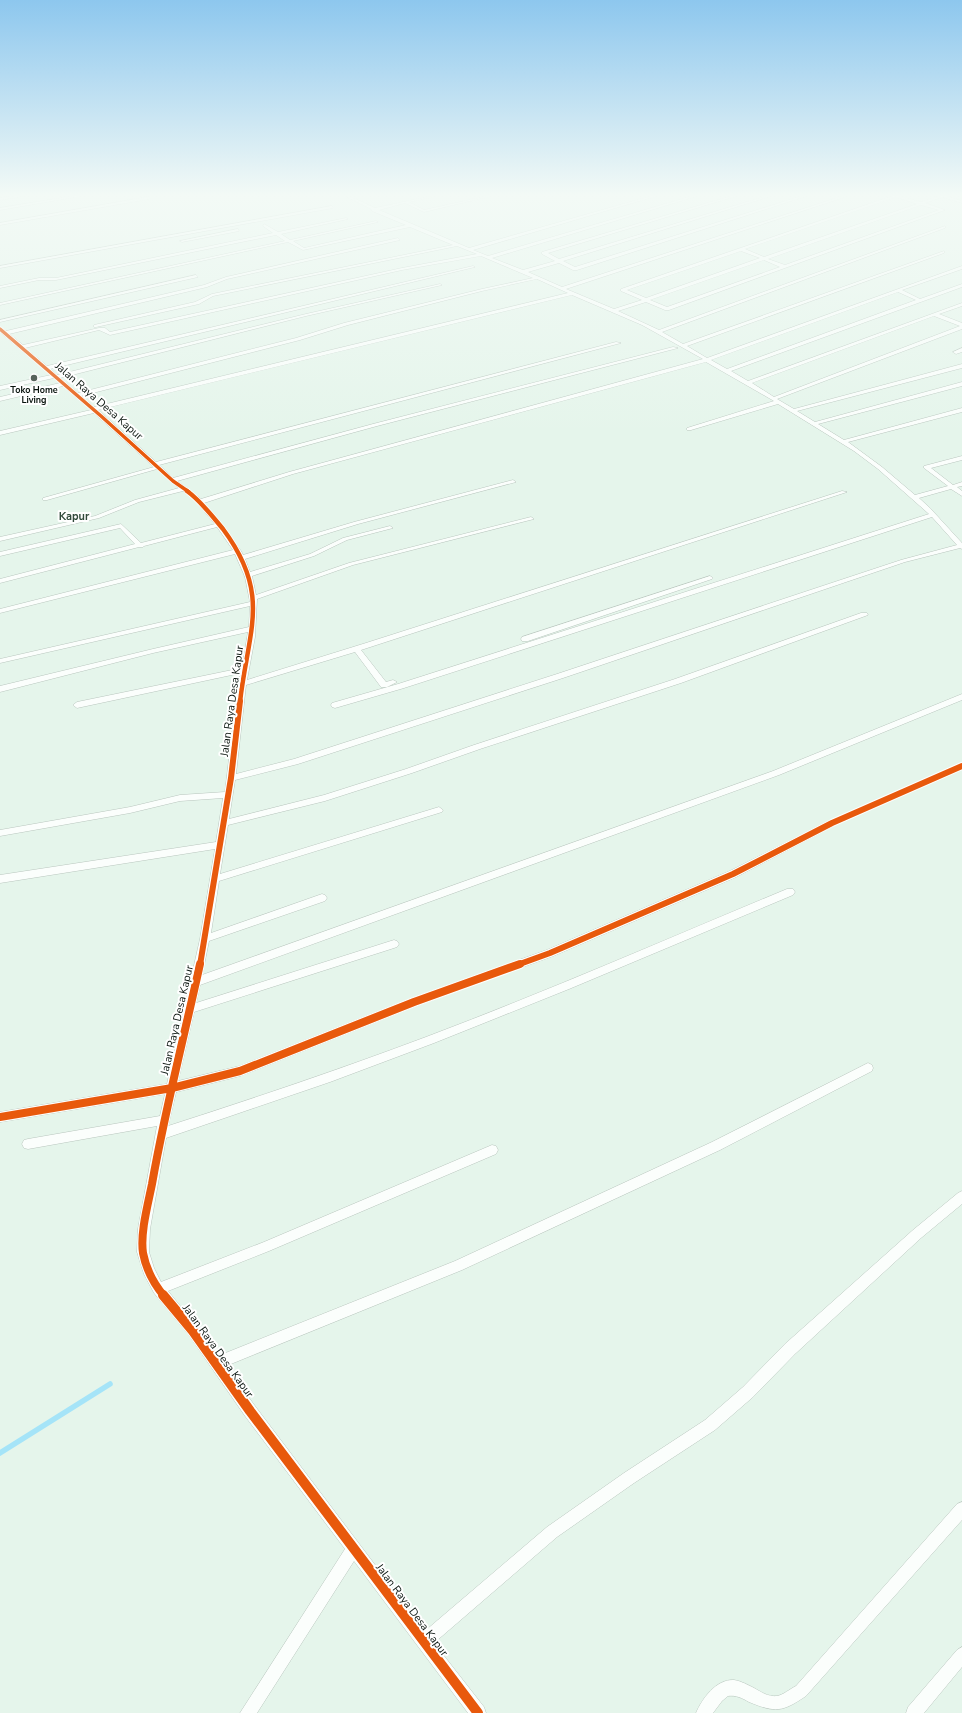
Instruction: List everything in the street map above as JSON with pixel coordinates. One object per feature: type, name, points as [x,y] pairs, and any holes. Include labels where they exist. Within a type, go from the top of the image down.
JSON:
[{"type":"street","points":[[0,287],[39,279],[56,279],[80,274]]},
{"type":"street","points":[[0,304],[138,274]]},
{"type":"street","points":[[3,333],[205,286],[218,280],[241,274]]},
{"type":"street","points":[[21,346],[197,303],[212,295],[315,274]]},
{"type":"street","points":[[21,346],[101,329],[110,334],[380,274]]},
{"type":"street","points":[[46,368],[221,327],[258,316],[443,274]]},
{"type":"street","points":[[231,778],[295,762],[560,676],[903,561],[961,544],[915,497],[874,464],[842,442],[748,383],[659,332],[563,288],[528,274]]},
{"type":"street","points":[[563,288],[605,274]]},
{"type":"street","points":[[669,274],[623,290],[667,309],[766,274]]},
{"type":"street","points":[[614,311],[718,274]]},
{"type":"street","points":[[659,332],[815,274]]},
{"type":"street","points":[[682,346],[881,274]]},
{"type":"street","points":[[199,502],[291,473],[706,360],[941,274]]},
{"type":"street","points":[[0,321],[196,276]]},
{"type":"street","points":[[77,395],[298,339],[346,324],[482,290],[538,278]]},
{"type":"street","points":[[0,399],[58,379],[312,313],[440,285]]},
{"type":"street","points":[[727,371],[962,285]]},
{"type":"street","points":[[898,290],[919,300]]},
{"type":"street","points":[[0,433],[573,293]]},
{"type":"street","points":[[748,383],[962,304]]},
{"type":"street","points":[[934,314],[962,326]]},
{"type":"street","points":[[690,429],[775,400],[962,326]]},
{"type":"street","name":"Jalan Raya Desa Kapur","points":[[3,333],[21,346],[199,502],[239,554],[252,587],[252,629],[246,670],[242,684],[229,795],[221,845],[205,939],[161,1134],[144,1228],[143,1252],[148,1270],[158,1289],[194,1331],[250,1411],[478,1713]]},
{"type":"street","points":[[45,499],[157,466],[618,343]]},
{"type":"street","points":[[173,480],[375,425],[676,348]]},
{"type":"street","points":[[792,411],[962,366]]},
{"type":"street","points":[[0,388],[58,379]]},
{"type":"street","points":[[813,424],[962,384]]},
{"type":"street","points":[[842,442],[962,410]]},
{"type":"street","points":[[962,458],[926,467],[962,494]]},
{"type":"street","points":[[0,611],[239,554],[512,482]]},
{"type":"street","points":[[915,497],[962,484]]},
{"type":"street","points":[[0,539],[96,517],[137,501],[184,489]]},
{"type":"street","points":[[242,684],[357,649],[844,492]]},
{"type":"street","points":[[335,705],[401,686],[933,515]]},
{"type":"street","points":[[0,661],[253,600],[351,564],[531,519]]},
{"type":"street","points":[[0,581],[218,525]]},
{"type":"street","points":[[0,554],[121,526],[141,546]]},
{"type":"street","points":[[247,575],[312,555],[345,539],[390,528]]},
{"type":"street","points":[[357,649],[384,685],[710,578]]},
{"type":"street","points":[[224,823],[325,798],[409,771],[678,681],[864,615]]},
{"type":"street","points":[[0,689],[153,651],[252,629]]},
{"type":"street","points":[[77,705],[246,670]]},
{"type":"street","points":[[196,982],[776,773],[962,697]]},
{"type":"street","points":[[0,1117],[172,1088],[240,1071],[414,1002],[550,953],[733,874],[832,823],[962,766]]},
{"type":"street","points":[[0,833],[130,810],[180,798],[209,795],[229,795]]},
{"type":"street","points":[[215,879],[439,810]]},
{"type":"street","points":[[0,879],[221,845]]},
{"type":"street","points":[[161,1134],[302,1086],[429,1040],[653,951],[790,892]]},
{"type":"street","points":[[205,939],[322,898]]},
{"type":"street","points":[[190,1009],[394,944]]},
{"type":"street","points":[[216,1363],[458,1266],[716,1146],[868,1068]]},
{"type":"street","points":[[28,1144],[164,1120]]},
{"type":"street","points":[[158,1289],[272,1244],[492,1150]]},
{"type":"street","points":[[424,1642],[552,1532],[629,1478],[710,1425],[748,1392],[790,1349],[911,1239],[962,1197]]},
{"type":"street","points":[[704,1713],[719,1692],[726,1690],[743,1690],[770,1704],[783,1702],[800,1691],[962,1509]]},
{"type":"street","points":[[248,1713],[354,1549]]},
{"type":"street","points":[[914,1713],[962,1655]]},
{"type":"waterway","points":[[0,1453],[110,1384]]},
{"type":"cycle path","points":[[0,329],[101,416],[173,481],[199,501],[216,520],[238,553],[249,576],[252,588],[254,611],[252,637],[242,684],[231,778],[205,939],[161,1134],[144,1229],[143,1252],[148,1270],[158,1289],[193,1331],[250,1411],[478,1713]]},
{"type":"cycle path","points":[[0,1117],[172,1088],[240,1071],[414,1002],[550,953],[733,874],[832,823],[962,766]]},
{"type":"place","name":"Toko Home Living","points":[[34,378]]},
{"type":"district","name":"Kapur","points":[[74,516]]}]
